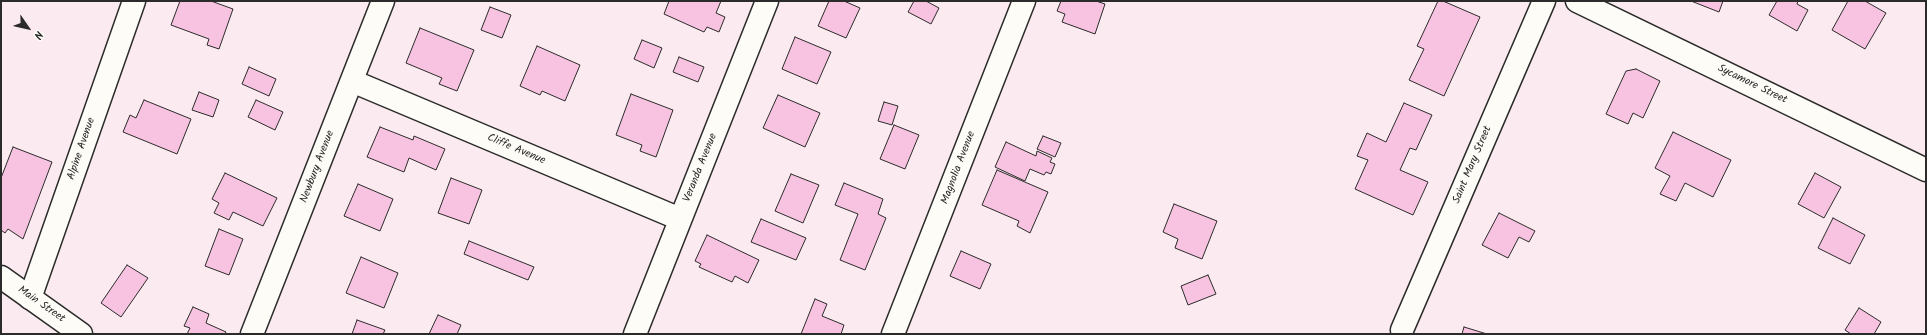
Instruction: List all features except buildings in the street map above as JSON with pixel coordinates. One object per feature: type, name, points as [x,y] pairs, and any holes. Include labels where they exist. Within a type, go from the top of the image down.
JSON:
[{"type":"street","name":"Alpine Avenue","points":[[30,298],[134,1]]},
{"type":"street","name":"Newbury Avenue","points":[[252,334],[383,1]]},
{"type":"street","name":"Veranda Avenue","points":[[635,334],[767,1]]},
{"type":"street","name":"Magnolia Avenue","points":[[893,334],[1024,1]]},
{"type":"street","name":"Saint Mary Street","points":[[1402,330],[1544,1]]},
{"type":"street","name":"Sycamore Street","points":[[1577,1],[1926,170]]},
{"type":"street","name":"Cliffe Avenue","points":[[352,81],[680,219]]},
{"type":"street","name":"Main Street","points":[[1,277],[77,332]]}]
